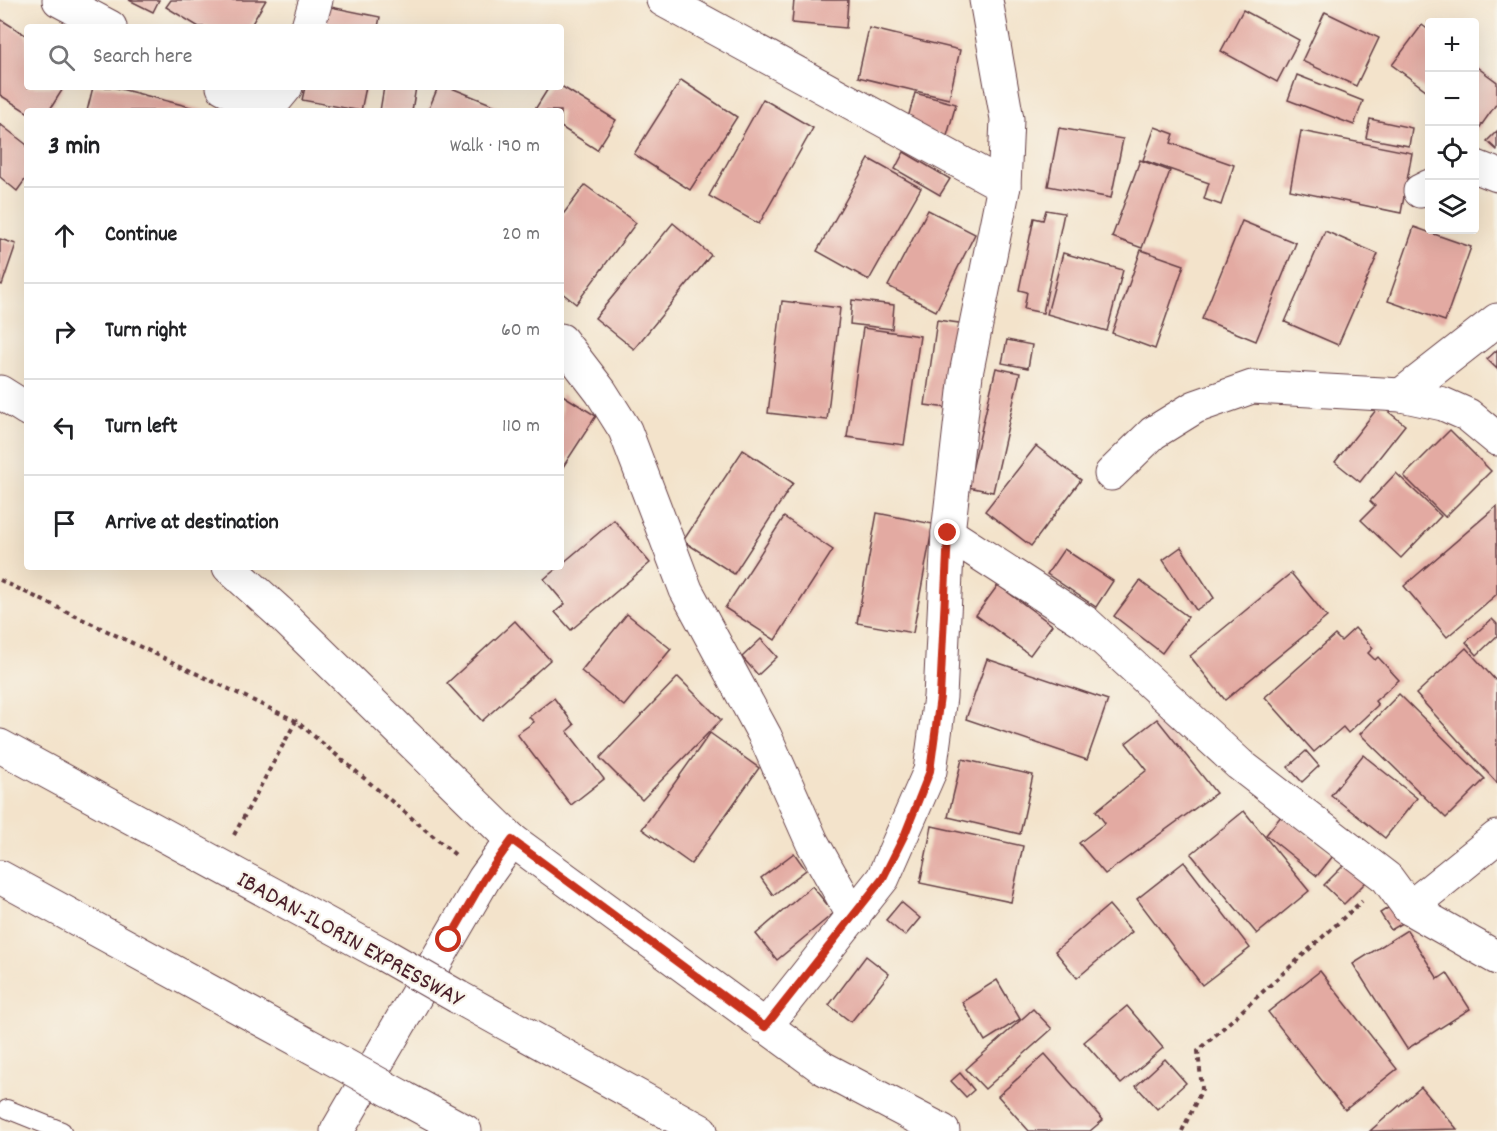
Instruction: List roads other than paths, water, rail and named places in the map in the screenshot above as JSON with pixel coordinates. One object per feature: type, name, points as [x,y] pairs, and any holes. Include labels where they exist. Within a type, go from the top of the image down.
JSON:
[{"type":"main road","points":[[59,0],[104,24]]},
{"type":"main road","points":[[309,24],[316,0]]},
{"type":"main road","points":[[663,0],[1004,186]]},
{"type":"main road","points":[[765,1027],[883,878],[905,834],[930,771],[940,697],[948,533],[966,374],[1004,186],[1007,119],[986,0]]},
{"type":"main road","points":[[229,90],[255,104],[272,104],[284,90]]},
{"type":"main road","points":[[1479,168],[1497,175]]},
{"type":"main road","points":[[1401,395],[1497,320]]},
{"type":"main road","points":[[564,344],[601,392],[625,430],[686,590],[765,736],[812,842],[854,917]]},
{"type":"main road","points":[[1111,474],[1153,433],[1195,407],[1252,387],[1401,395],[1443,404],[1468,415],[1497,439]]},
{"type":"main road","points":[[0,392],[24,407]]},
{"type":"main road","points":[[948,533],[1085,622],[1239,764],[1387,879],[1409,908],[1497,958]]},
{"type":"main road","points":[[232,570],[280,613],[512,840],[823,1068],[943,1131]]},
{"type":"main road","name":"IBADAN-ILORIN EXPRESSWAY","points":[[0,746],[701,1131]]},
{"type":"main road","points":[[1409,908],[1497,837]]},
{"type":"main road","points":[[337,1131],[484,879],[512,840]]},
{"type":"main road","points":[[0,877],[465,1131]]},
{"type":"lane","points":[[6,1109],[62,1131]]}]
